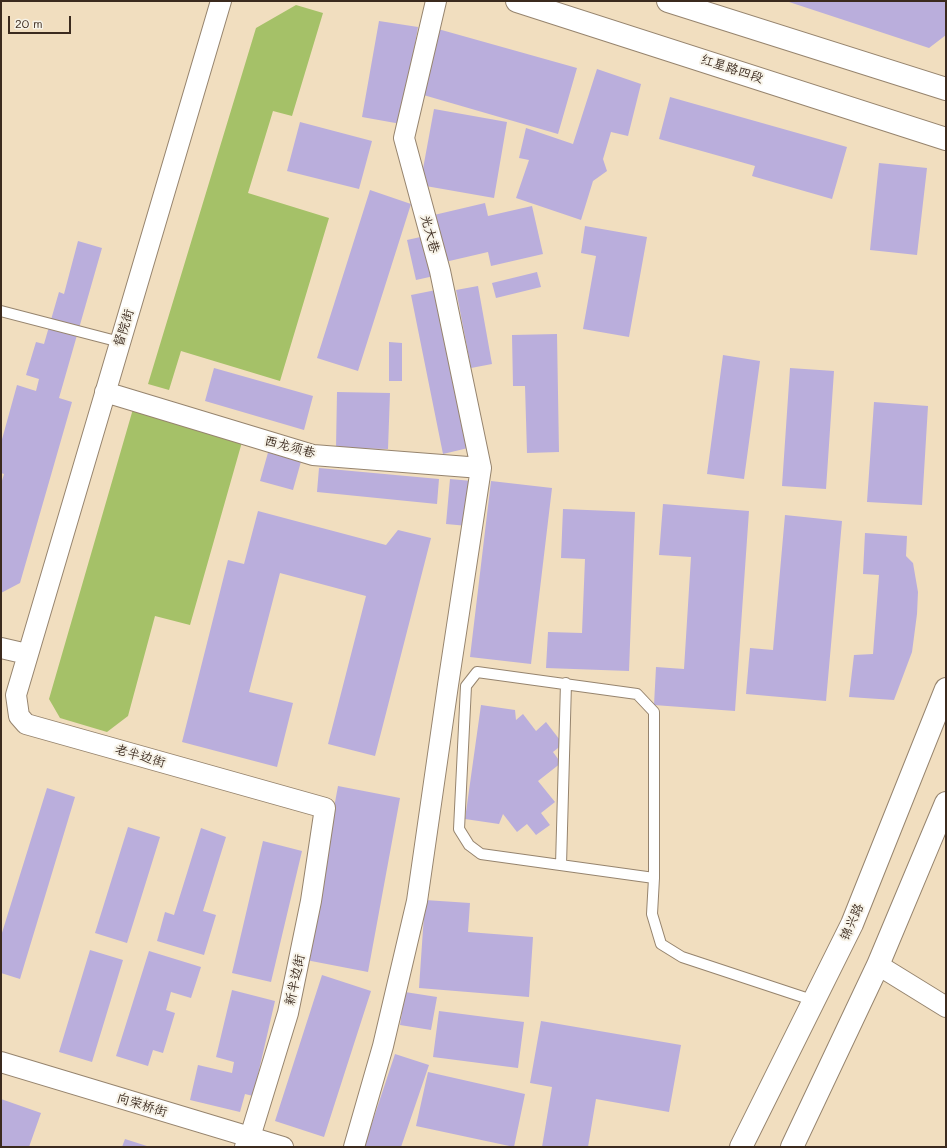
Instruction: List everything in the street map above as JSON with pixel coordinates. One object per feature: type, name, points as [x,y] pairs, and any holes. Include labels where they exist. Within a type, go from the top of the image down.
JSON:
[{"type":"main road","name":"红星路四段","points":[[517,1],[946,139]]},
{"type":"main road","points":[[668,1],[946,89]]},
{"type":"main road","name":"锦兴路","points":[[741,1147],[852,924],[946,688]]},
{"type":"main road","points":[[792,1147],[878,965],[946,803]]},
{"type":"street","name":"督院街","points":[[27,654],[222,1]]},
{"type":"street","name":"光大巷","points":[[436,1],[404,138],[440,271],[481,468]]},
{"type":"street","name":"西龙须巷","points":[[105,392],[313,455],[481,468]]},
{"type":"street","points":[[354,1147],[383,1046],[417,901],[481,468]]},
{"type":"street","points":[[1,648],[27,654]]},
{"type":"street","name":"老半边街","points":[[27,654],[16,695],[18,716],[26,724],[325,808]]},
{"type":"street","name":"新半边街","points":[[248,1142],[288,1013],[311,900],[325,808]]},
{"type":"street","points":[[878,965],[946,1007]]},
{"type":"street","name":"向荣桥街","points":[[1,1062],[248,1142],[283,1147]]},
{"type":"lane","points":[[1,311],[120,342]]},
{"type":"lane","points":[[654,878],[481,854],[469,845],[459,829],[466,686],[477,672],[566,683],[636,694],[654,712],[654,878],[652,914],[661,944],[682,957],[815,1001]]},
{"type":"lane","points":[[561,865],[566,683]]},
{"type":"green space","points":[[296,5],[323,13],[292,116],[273,111],[248,193],[329,218],[280,381],[181,351],[169,390],[148,384],[256,28]]},
{"type":"green space","points":[[133,409],[242,442],[190,625],[155,616],[128,716],[107,732],[60,718],[49,699]]},
{"type":"building","points":[[786,1],[946,1],[946,35],[929,48]]},
{"type":"building","points":[[379,21],[418,27],[401,124],[362,117]]},
{"type":"building","points":[[438,29],[577,68],[558,134],[420,94]]},
{"type":"building","points":[[597,69],[641,84],[628,136],[611,132],[603,159],[607,171],[593,181],[581,220],[516,198],[529,160],[519,158],[526,128],[573,144]]},
{"type":"building","points":[[670,97],[847,147],[832,199],[752,176],[755,166],[659,139]]},
{"type":"building","points":[[434,109],[507,122],[494,198],[420,185]]},
{"type":"building","points":[[300,122],[372,141],[359,189],[287,171]]},
{"type":"building","points":[[879,163],[927,168],[917,255],[870,250]]},
{"type":"building","points":[[370,190],[411,204],[358,371],[317,358]]},
{"type":"building","points":[[485,203],[488,216],[532,206],[543,254],[491,266],[488,252],[445,262],[434,215]]},
{"type":"building","points":[[585,226],[647,237],[629,337],[583,329],[596,256],[581,253]]},
{"type":"building","points":[[425,236],[434,276],[416,280],[407,240]]},
{"type":"building","points":[[78,241],[102,248],[59,398],[72,402],[20,583],[1,593],[1,484],[4,474],[1,473],[1,443],[17,385],[36,391],[39,379],[26,375],[36,342],[44,344],[59,292],[64,294]]},
{"type":"building","points":[[537,272],[541,287],[496,298],[492,283]]},
{"type":"building","points":[[478,286],[492,364],[471,368],[456,290]]},
{"type":"building","points":[[436,290],[468,448],[443,454],[411,295]]},
{"type":"building","points":[[557,334],[559,452],[527,453],[525,386],[513,386],[512,335]]},
{"type":"building","points":[[389,342],[402,343],[402,381],[389,381]]},
{"type":"building","points":[[723,355],[760,361],[744,479],[707,474]]},
{"type":"building","points":[[214,368],[313,396],[304,430],[205,401]]},
{"type":"building","points":[[790,368],[834,371],[826,489],[782,486]]},
{"type":"building","points":[[337,392],[390,393],[388,449],[336,448]]},
{"type":"building","points":[[874,402],[928,406],[922,505],[867,502]]},
{"type":"building","points":[[269,449],[302,458],[293,490],[260,481]]},
{"type":"building","points":[[319,468],[439,479],[437,504],[317,492]]},
{"type":"building","points":[[450,479],[472,481],[468,526],[446,524]]},
{"type":"building","points":[[491,481],[552,488],[531,664],[470,657]]},
{"type":"building","points":[[663,504],[749,511],[735,711],[654,705],[656,667],[684,669],[691,557],[659,555]]},
{"type":"building","points":[[563,509],[635,512],[629,671],[546,668],[548,632],[582,633],[585,559],[561,558]]},
{"type":"building","points":[[258,511],[386,545],[398,530],[431,538],[375,756],[328,744],[366,596],[280,573],[249,692],[293,703],[277,767],[182,742],[228,560],[244,564]]},
{"type":"building","points":[[785,515],[842,521],[826,701],[746,694],[750,648],[773,650]]},
{"type":"building","points":[[865,533],[907,536],[906,556],[913,563],[918,592],[912,652],[894,700],[849,697],[854,655],[873,654],[879,575],[863,574]]},
{"type":"building","points":[[481,705],[515,710],[516,720],[523,714],[536,731],[546,722],[563,744],[553,752],[561,763],[538,781],[555,802],[541,813],[550,825],[536,835],[527,824],[517,832],[503,814],[499,824],[465,819]]},
{"type":"building","points":[[338,786],[400,798],[368,972],[306,960]]},
{"type":"building","points":[[47,788],[75,797],[20,979],[1,973],[1,936]]},
{"type":"building","points":[[128,827],[160,837],[127,943],[95,933]]},
{"type":"building","points":[[201,828],[226,837],[203,911],[216,915],[204,955],[157,941],[165,912],[174,915]]},
{"type":"building","points":[[263,841],[302,851],[271,982],[232,973]]},
{"type":"building","points":[[425,900],[470,903],[468,932],[533,937],[529,997],[419,988]]},
{"type":"building","points":[[90,950],[123,960],[92,1062],[59,1052]]},
{"type":"building","points":[[149,951],[201,967],[191,998],[171,992],[166,1010],[175,1013],[163,1053],[153,1050],[148,1066],[116,1056]]},
{"type":"building","points":[[322,975],[371,991],[324,1137],[275,1121]]},
{"type":"building","points":[[232,990],[275,1001],[253,1096],[245,1094],[240,1112],[190,1100],[198,1065],[232,1073],[234,1062],[216,1057]]},
{"type":"building","points":[[405,992],[437,997],[431,1030],[400,1025]]},
{"type":"building","points":[[439,1011],[524,1022],[518,1068],[433,1057]]},
{"type":"building","points":[[541,1021],[681,1045],[669,1112],[596,1099],[588,1147],[542,1147],[552,1087],[530,1083]]},
{"type":"building","points":[[395,1054],[429,1065],[401,1147],[364,1147]]},
{"type":"building","points":[[428,1072],[525,1094],[514,1147],[416,1126]]},
{"type":"building","points":[[1,1099],[41,1113],[29,1147],[1,1147]]},
{"type":"building","points":[[125,1139],[150,1147],[122,1147]]}]
